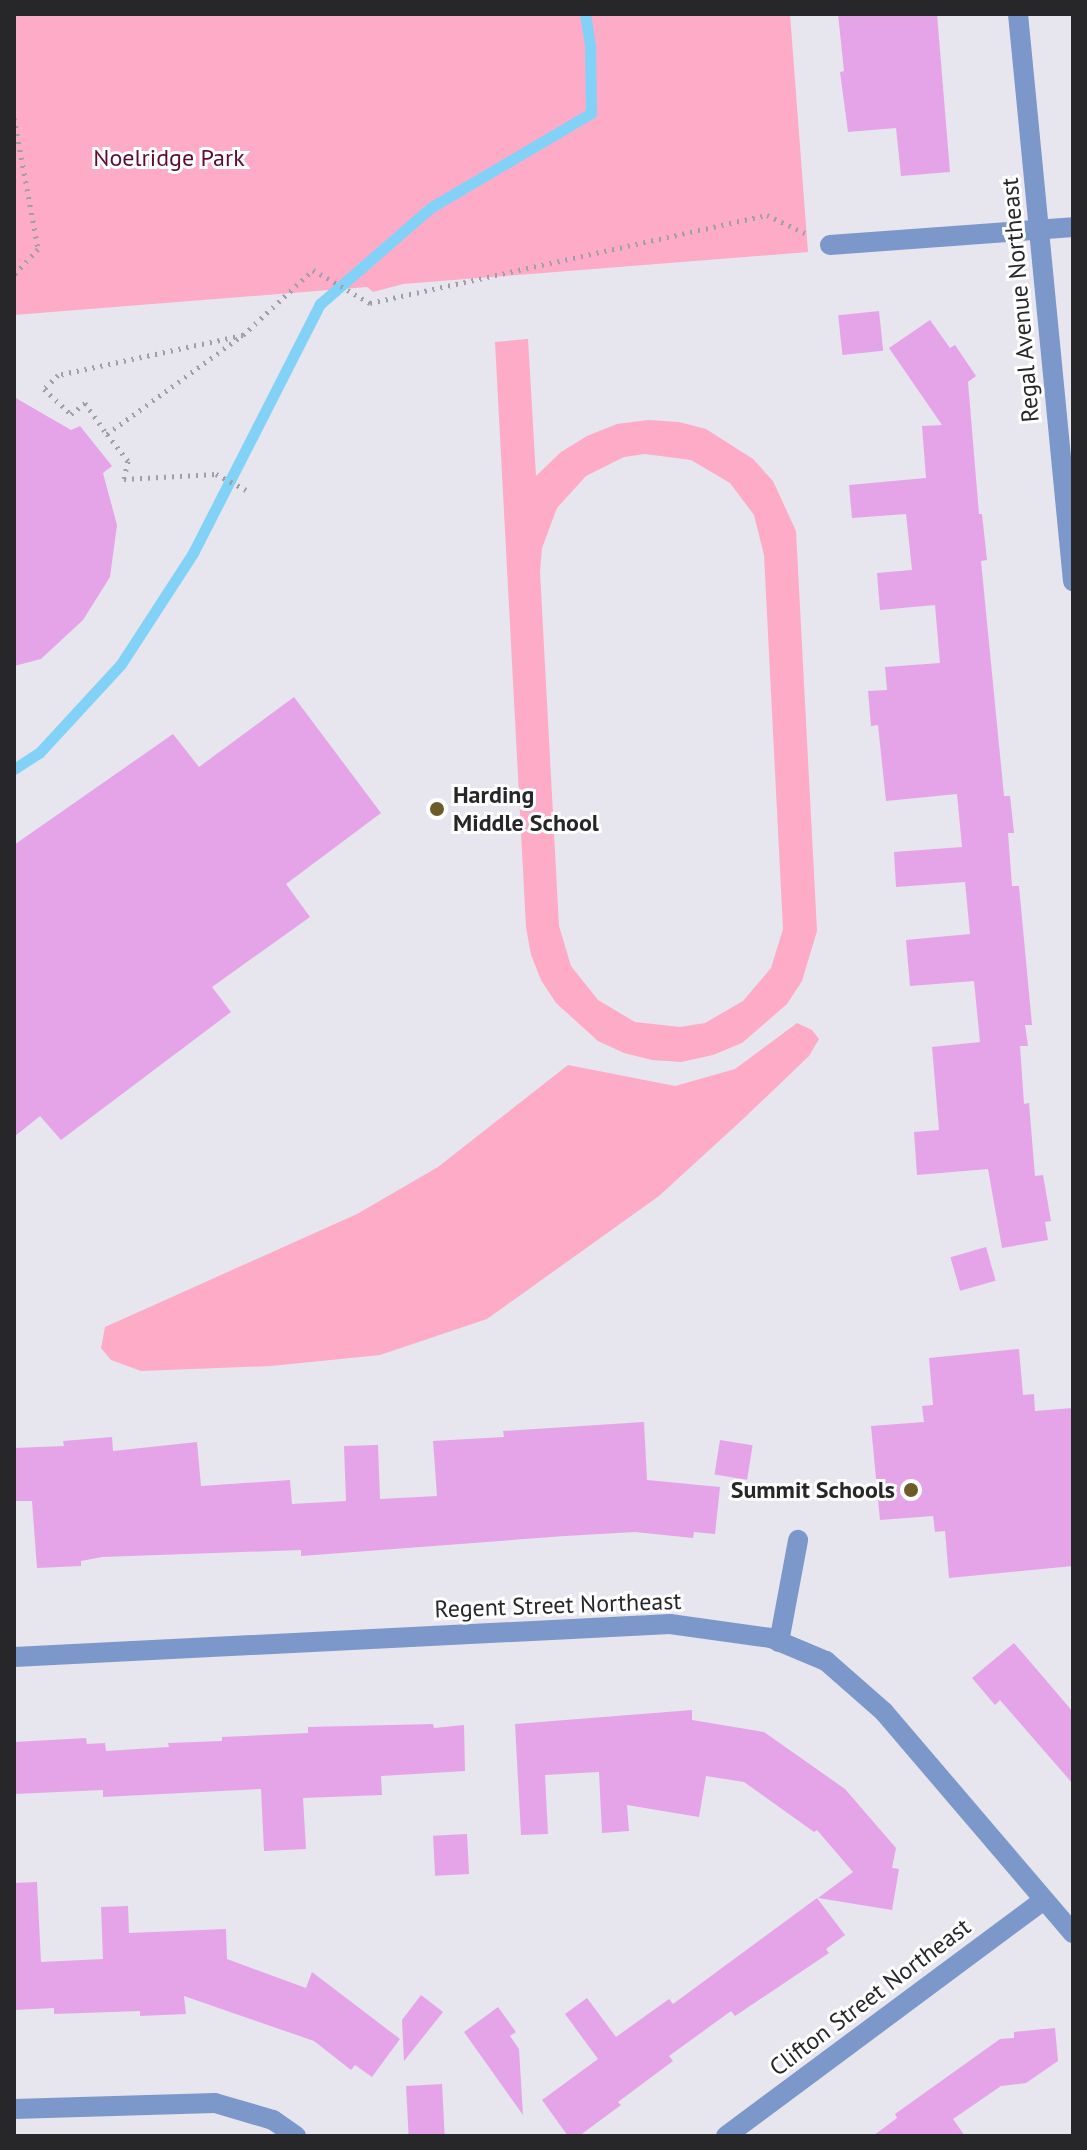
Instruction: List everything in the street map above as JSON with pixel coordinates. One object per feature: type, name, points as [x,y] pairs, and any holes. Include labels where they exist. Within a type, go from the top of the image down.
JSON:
[{"type":"street","name":"Regal Avenue Northeast","points":[[1018,14],[1073,581]]},
{"type":"street","points":[[830,245],[1073,227]]},
{"type":"street","points":[[779,1642],[798,1540]]},
{"type":"street","name":"Regent Street Northeast","points":[[14,1657],[670,1624],[723,1629],[779,1642],[826,1661],[884,1712],[1073,1933]]},
{"type":"street","name":"Clifton Street Northeast","points":[[726,2136],[1044,1900]]},
{"type":"street","points":[[14,2109],[215,2103],[273,2120],[296,2136]]},
{"type":"path","points":[[14,118],[38,249],[14,275]]},
{"type":"path","points":[[107,434],[243,335],[313,270],[370,303],[767,215],[830,245]]},
{"type":"path","points":[[243,335],[58,375],[44,389],[71,414],[85,403],[128,461],[124,479],[216,474],[246,490]]},
{"type":"green space","name":"Noelridge Park","points":[[14,14],[790,14],[808,252],[403,284],[373,292],[367,287],[14,315]]},
{"type":"green space","points":[[528,339],[536,476],[561,452],[587,436],[617,424],[648,420],[679,422],[706,429],[753,459],[773,481],[796,531],[817,931],[802,981],[787,1004],[742,1043],[713,1055],[681,1062],[652,1060],[624,1053],[598,1041],[556,1003],[541,980],[531,955],[526,927],[495,342]],"holes":[[[645,454],[691,460],[730,483],[754,515],[764,555],[783,929],[771,968],[743,1001],[705,1023],[680,1027],[635,1022],[598,1000],[571,966],[559,926],[540,572],[542,548],[557,508],[586,476],[624,457]]]},
{"type":"green space","points":[[797,1023],[812,1030],[819,1039],[809,1056],[742,1120],[659,1196],[487,1319],[380,1355],[271,1366],[141,1371],[111,1360],[101,1348],[105,1327],[357,1214],[438,1167],[568,1065],[675,1086],[735,1069]]},
{"type":"building","points":[[838,14],[937,14],[950,172],[901,176],[896,128],[848,132],[840,72],[844,71]]},
{"type":"building","points":[[879,311],[883,351],[842,355],[838,315]]},
{"type":"building","points":[[930,320],[950,348],[955,345],[976,376],[968,382],[979,514],[982,514],[987,560],[981,561],[1004,796],[1010,796],[1014,833],[1008,833],[1012,886],[1019,886],[1032,1025],[1025,1025],[1028,1046],[1020,1046],[1024,1104],[1029,1103],[1035,1176],[1043,1175],[1051,1221],[1045,1222],[1048,1240],[1002,1248],[988,1169],[917,1175],[914,1132],[939,1130],[932,1047],[980,1042],[974,981],[910,986],[906,940],[970,934],[965,882],[896,887],[894,852],[962,847],[957,794],[886,801],[878,725],[871,726],[868,691],[887,690],[885,667],[940,663],[935,605],[880,610],[877,573],[912,570],[906,514],[852,518],[849,485],[926,478],[922,426],[942,425],[889,348]]},
{"type":"building","points":[[14,397],[71,430],[80,426],[112,466],[103,473],[117,525],[110,577],[83,620],[41,659],[14,666]]},
{"type":"building","points":[[294,697],[381,813],[286,884],[310,917],[212,987],[231,1012],[61,1140],[40,1116],[14,1137],[14,845],[173,734],[199,767]]},
{"type":"building","points":[[986,1247],[996,1281],[960,1291],[950,1257]]},
{"type":"building","points":[[1019,1349],[1023,1395],[1034,1394],[1035,1411],[1073,1408],[1073,1566],[949,1578],[945,1531],[935,1532],[933,1516],[880,1520],[871,1426],[924,1422],[922,1406],[933,1405],[929,1358]]},
{"type":"building","points":[[644,1422],[647,1480],[720,1487],[715,1534],[694,1532],[693,1538],[635,1532],[301,1556],[301,1550],[102,1557],[81,1561],[81,1566],[37,1568],[32,1501],[14,1501],[14,1448],[64,1446],[63,1441],[112,1437],[113,1451],[197,1442],[201,1486],[290,1480],[292,1504],[346,1501],[344,1446],[378,1445],[380,1499],[437,1496],[433,1441],[504,1437],[503,1431]]},
{"type":"building","points":[[720,1440],[753,1445],[747,1480],[715,1475]]},
{"type":"building","points":[[1014,1643],[1073,1712],[1073,1784],[1000,1700],[995,1705],[972,1678]]},
{"type":"building","points":[[692,1710],[692,1720],[764,1732],[845,1789],[896,1848],[892,1868],[899,1869],[892,1910],[818,1898],[853,1872],[817,1830],[814,1832],[744,1782],[706,1776],[699,1817],[627,1805],[629,1831],[602,1833],[599,1772],[545,1775],[548,1834],[521,1835],[515,1724]]},
{"type":"building","points":[[433,1724],[434,1728],[464,1725],[465,1771],[381,1776],[382,1795],[303,1798],[306,1849],[264,1851],[261,1789],[103,1797],[103,1790],[14,1794],[14,1742],[86,1738],[87,1744],[105,1743],[106,1751],[169,1747],[168,1743],[222,1741],[222,1737],[308,1733],[308,1727]]},
{"type":"building","points":[[467,1834],[469,1874],[435,1876],[433,1836]]},
{"type":"building","points":[[37,1882],[41,1962],[103,1959],[101,1907],[128,1906],[129,1933],[226,1929],[227,1959],[306,1988],[312,1972],[400,2039],[372,2077],[355,2065],[351,2070],[314,2041],[184,1996],[186,2014],[140,2016],[140,2011],[54,2014],[54,2008],[14,2010],[14,1883]]},
{"type":"building","points":[[817,1898],[845,1935],[826,1949],[829,1953],[735,2016],[731,2011],[669,2056],[673,2061],[618,2102],[621,2105],[579,2136],[568,2136],[542,2100],[598,2059],[565,2014],[587,1998],[616,2037],[669,1999],[673,2004]]},
{"type":"building","points":[[421,1995],[443,2012],[404,2061],[402,2020]]},
{"type":"building","points":[[498,2007],[516,2032],[510,2036],[519,2049],[523,2115],[464,2032]]},
{"type":"building","points":[[1055,2028],[1058,2061],[1026,2083],[1001,2086],[953,2119],[965,2136],[873,2136],[897,2118],[895,2114],[1000,2039],[1014,2038],[1014,2032]]},
{"type":"building","points":[[442,2084],[445,2136],[409,2136],[406,2086]]},
{"type":"waterway","points":[[14,769],[39,753],[121,664],[193,553],[320,304],[430,208],[591,113],[590,45],[585,14]]},
{"type":"place","name":"Harding Middle School","points":[[437,809]]},
{"type":"place","name":"Summit Schools","points":[[911,1490]]}]
